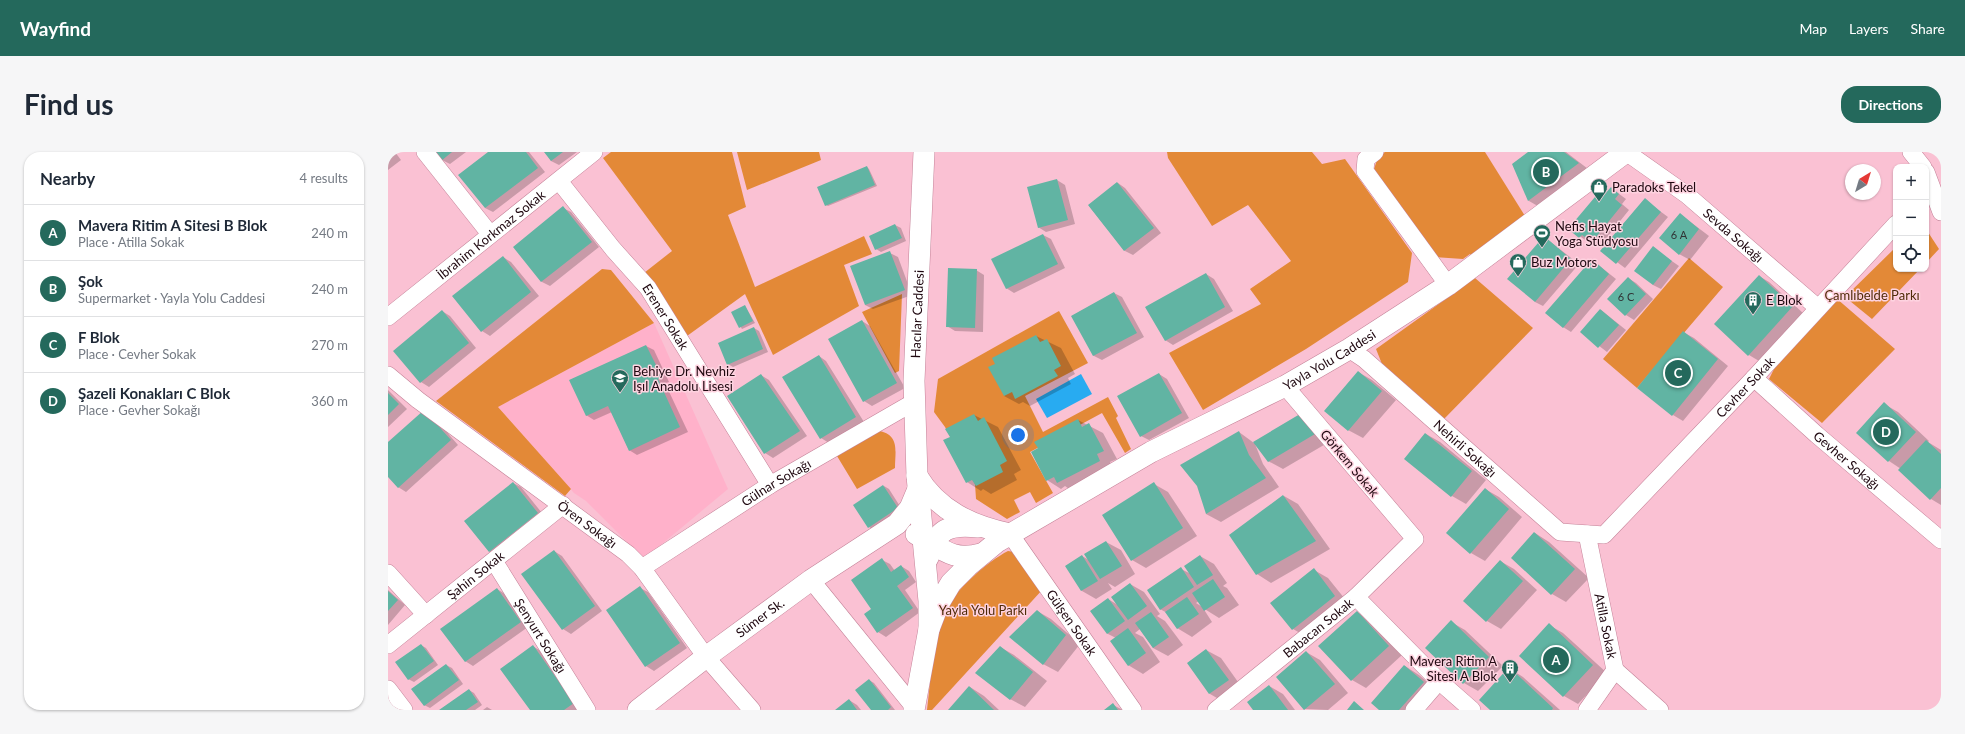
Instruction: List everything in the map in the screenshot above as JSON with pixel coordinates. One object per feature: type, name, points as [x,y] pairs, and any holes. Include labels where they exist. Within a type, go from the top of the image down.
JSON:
[{"type":"street","points":[[425,152],[490,234]]},
{"type":"street","name":"İbrahim Korkmaz Sokak","points":[[388,317],[594,152]]},
{"type":"street","name":"Hacılar Caddesi","points":[[924,152],[914,402],[918,483],[928,542],[926,565],[929,600],[929,629]]},
{"type":"street","points":[[1374,152],[1366,159],[1365,171],[1448,285]]},
{"type":"street","name":"Yayla Yolu Caddesi","points":[[929,629],[939,603],[951,583],[981,554],[1010,534],[1151,452],[1285,386],[1349,349],[1448,285],[1626,152]]},
{"type":"street","name":"Sevda Sokağı","points":[[1626,152],[1687,195],[1818,308]]},
{"type":"street","points":[[1912,152],[1921,164]]},
{"type":"street","name":"Erener Sokak","points":[[559,180],[613,249],[648,288],[770,485]]},
{"type":"street","name":"Cevher Sokak","points":[[1587,534],[1604,535],[1754,378],[1893,227]]},
{"type":"street","name":"Nehirli Sokağı","points":[[1349,349],[1364,359],[1560,532],[1587,534]]},
{"type":"street","name":"Ören Sokağı","points":[[388,375],[418,400],[628,554],[642,568],[706,657],[752,710]]},
{"type":"street","name":"Gevher Sokağı","points":[[1754,378],[1817,435],[1939,535]]},
{"type":"street","name":"Görkem Sokak","points":[[1285,386],[1415,539]]},
{"type":"street","name":"Gülnar Sokağı","points":[[642,568],[770,485],[914,402]]},
{"type":"street","points":[[918,483],[947,509],[980,527]]},
{"type":"street","name":"Sümer Sk.","points":[[638,710],[706,657],[811,580],[887,532],[904,517],[910,508],[918,483]]},
{"type":"street","name":"Şahin Sokak","points":[[388,645],[563,505]]},
{"type":"street","points":[[928,542],[948,528],[956,526],[980,527],[1010,534]]},
{"type":"street","name":"Sümer Sk.","points":[[887,532],[909,530],[928,542],[954,555],[964,556],[981,554]]},
{"type":"street","name":"Gülşen Sokak","points":[[1010,534],[1133,710]]},
{"type":"street","name":"Atilla Sokak","points":[[1587,534],[1615,670],[1587,710]]},
{"type":"street","name":"Babacan Sokak","points":[[1216,710],[1356,597],[1415,539]]},
{"type":"street","name":"Şenyurt Sokağı","points":[[494,561],[587,710]]},
{"type":"street","points":[[388,573],[426,615]]},
{"type":"street","points":[[811,580],[914,709]]},
{"type":"street","points":[[1356,597],[1439,681],[1472,710]]},
{"type":"street","points":[[914,709],[929,629]]},
{"type":"street","points":[[1615,670],[1660,710]]},
{"type":"street","points":[[1414,710],[1439,681]]},
{"type":"street","points":[[388,689],[404,710]]},
{"type":"shaded area","points":[[654,323],[728,489],[644,559],[586,501],[574,493],[498,407]]},
{"type":"green space","points":[[611,152],[732,152],[746,207],[728,215],[755,287],[864,236],[872,254],[844,265],[859,306],[773,355],[745,294],[687,336],[644,273],[672,251],[603,158]]},
{"type":"green space","points":[[737,152],[819,152],[821,160],[747,190]]},
{"type":"green space","points":[[1167,152],[1312,152],[1322,164],[1345,159],[1412,253],[1408,282],[1306,349],[1203,410],[1169,353],[1261,304],[1250,289],[1291,261],[1248,205],[1212,226],[1168,158]]},
{"type":"green space","points":[[1385,152],[1485,152],[1525,216],[1473,257],[1470,254],[1463,259],[1434,257],[1373,172],[1378,157]]},
{"type":"green space","points":[[1929,234],[1939,249],[1929,260]]},
{"type":"green space","name":"Çamlıbelde Parkı","points":[[1893,250],[1893,272],[1917,272],[1872,319],[1845,297]]},
{"type":"green space","points":[[1689,258],[1723,287],[1637,388],[1603,359]]},
{"type":"green space","points":[[602,269],[611,270],[654,323],[498,407],[571,489],[565,496],[436,401]]},
{"type":"green space","points":[[1475,278],[1533,328],[1444,419],[1382,364],[1376,349]]},
{"type":"green space","points":[[902,294],[899,371],[895,373],[862,312]]},
{"type":"green space","points":[[1836,298],[1895,349],[1822,423],[1769,379],[1774,369]]},
{"type":"green space","points":[[1059,311],[1088,363],[1025,396],[1043,432],[1108,397],[1118,416],[1116,418],[1131,449],[1125,453],[1102,413],[1030,452],[1053,493],[1036,503],[1030,492],[1014,500],[1020,512],[1007,519],[976,499],[975,484],[945,427],[934,412],[938,379]]},
{"type":"green space","points":[[880,431],[891,436],[894,440],[896,450],[895,468],[857,489],[837,456]]},
{"type":"green space","name":"Yayla Yolu Parkı","points":[[1008,551],[1014,552],[1043,589],[932,710],[927,710],[937,634],[949,603],[972,577]]},
{"type":"water","points":[[1081,374],[1092,394],[1047,418],[1036,399]]},
{"type":"building","points":[[388,152],[391,152],[394,155],[388,159]]},
{"type":"building","points":[[435,152],[452,152],[441,161]]},
{"type":"building","points":[[488,152],[526,152],[538,168],[485,208],[458,175]]},
{"type":"building","points":[[544,152],[563,152],[551,161]]},
{"type":"building","points":[[1528,152],[1564,152],[1579,163],[1528,201],[1512,164]]},
{"type":"building","points":[[867,166],[875,185],[825,206],[817,187]]},
{"type":"building","points":[[1057,179],[1068,220],[1038,228],[1027,187]]},
{"type":"building","points":[[1117,182],[1154,228],[1124,251],[1088,205]]},
{"type":"building","points":[[1611,187],[1619,194],[1615,199],[1622,205],[1592,242],[1582,235],[1579,238],[1568,229],[1600,191],[1604,195]]},
{"type":"building","points":[[1645,198],[1661,212],[1616,264],[1600,251]]},
{"type":"building","points":[[563,206],[592,242],[541,282],[513,247]]},
{"type":"building","points":[[1680,213],[1699,229],[1679,255],[1659,238]]},
{"type":"building","points":[[895,224],[902,238],[875,250],[869,236]]},
{"type":"building","points":[[1043,234],[1058,264],[1006,289],[991,259]]},
{"type":"building","points":[[1544,236],[1571,259],[1535,302],[1507,279]]},
{"type":"building","points":[[1653,246],[1672,261],[1653,285],[1634,271]]},
{"type":"building","points":[[890,251],[905,290],[865,305],[850,266]]},
{"type":"building","points":[[503,256],[531,292],[481,332],[452,296]]},
{"type":"building","points":[[1592,259],[1609,274],[1563,328],[1545,313]]},
{"type":"building","points":[[948,268],[977,269],[975,328],[946,327]]},
{"type":"building","points":[[1206,273],[1225,307],[1165,341],[1145,307]]},
{"type":"building","name":"E Blok","points":[[1759,275],[1793,306],[1748,356],[1714,324]]},
{"type":"building","points":[[1628,277],[1646,294],[1625,316],[1607,299]]},
{"type":"building","points":[[1114,292],[1137,333],[1093,356],[1071,316]]},
{"type":"building","points":[[745,305],[753,321],[739,328],[731,312]]},
{"type":"building","points":[[1600,309],[1619,325],[1598,348],[1580,332]]},
{"type":"building","points":[[442,310],[469,343],[420,383],[393,351]]},
{"type":"building","points":[[862,320],[897,383],[863,402],[828,339]]},
{"type":"building","points":[[754,327],[763,349],[727,365],[718,343]]},
{"type":"building","points":[[1683,331],[1718,359],[1672,416],[1637,388]]},
{"type":"building","points":[[1036,335],[1040,342],[1047,339],[1061,366],[1054,370],[1058,376],[1015,399],[1012,392],[1004,396],[988,367],[995,364],[992,358]]},
{"type":"building","name":"Behiye Dr. Nevhiz Işıl Anadolu Lisesi","points":[[646,345],[662,377],[658,379],[680,427],[629,451],[608,406],[586,416],[569,380]]},
{"type":"building","points":[[819,355],[856,417],[820,439],[782,377]]},
{"type":"building","points":[[1358,371],[1382,391],[1348,431],[1324,411]]},
{"type":"building","points":[[1159,373],[1182,413],[1140,437],[1117,396]]},
{"type":"building","points":[[761,374],[800,431],[764,454],[727,396]]},
{"type":"building","points":[[388,393],[399,404],[388,415]]},
{"type":"building","points":[[1884,402],[1916,432],[1888,462],[1856,433]]},
{"type":"building","points":[[424,410],[451,440],[398,488],[388,477],[388,442]]},
{"type":"building","points":[[974,414],[978,421],[984,417],[1007,461],[1000,465],[1003,472],[976,486],[972,480],[966,483],[943,440],[950,437],[945,429]]},
{"type":"building","points":[[1300,414],[1315,434],[1268,462],[1253,442]]},
{"type":"building","points":[[1078,419],[1082,427],[1089,423],[1104,451],[1097,454],[1100,461],[1057,483],[1054,477],[1046,481],[1031,452],[1038,448],[1034,442]]},
{"type":"building","points":[[1239,431],[1249,455],[1266,478],[1206,514],[1197,486],[1180,465]]},
{"type":"building","points":[[1425,433],[1472,471],[1451,497],[1404,459]]},
{"type":"building","points":[[1926,440],[1941,454],[1941,488],[1930,500],[1898,470]]},
{"type":"building","points":[[513,482],[538,513],[489,552],[464,521]]},
{"type":"building","points":[[1154,482],[1183,528],[1131,561],[1102,515]]},
{"type":"building","points":[[883,485],[898,508],[868,528],[853,505]]},
{"type":"building","points":[[1485,488],[1509,509],[1470,554],[1446,533]]},
{"type":"building","points":[[1283,495],[1316,541],[1256,575],[1229,535]]},
{"type":"building","points":[[1534,532],[1575,569],[1551,595],[1511,558]]},
{"type":"building","points":[[1106,541],[1122,566],[1100,579],[1084,554]]},
{"type":"building","points":[[554,550],[595,606],[562,630],[521,574]]},
{"type":"building","points":[[1082,555],[1098,581],[1081,591],[1065,566]]},
{"type":"building","points":[[1200,555],[1213,575],[1197,585],[1184,566]]},
{"type":"building","points":[[882,558],[891,572],[901,565],[909,577],[897,586],[913,608],[877,633],[864,614],[871,609],[851,580]]},
{"type":"building","points":[[1500,560],[1523,581],[1486,622],[1463,601]]},
{"type":"building","points":[[1181,567],[1194,587],[1160,610],[1147,590]]},
{"type":"building","points":[[1314,568],[1335,596],[1292,630],[1270,603]]},
{"type":"building","points":[[1213,579],[1225,597],[1204,611],[1192,593]]},
{"type":"building","points":[[1130,583],[1147,606],[1128,620],[1111,597]]},
{"type":"building","points":[[640,586],[680,643],[645,667],[606,610]]},
{"type":"building","points":[[497,588],[521,622],[465,662],[440,629]]},
{"type":"building","points":[[388,591],[398,600],[388,611]]},
{"type":"building","points":[[1187,597],[1199,614],[1177,629],[1165,612]]},
{"type":"building","points":[[1108,598],[1125,621],[1107,634],[1090,611]]},
{"type":"building","points":[[1037,610],[1066,635],[1043,665],[1009,637]]},
{"type":"building","points":[[1357,611],[1389,646],[1351,681],[1318,646]]},
{"type":"building","points":[[1151,612],[1169,637],[1153,648],[1135,623]]},
{"type":"building","points":[[1451,620],[1489,657],[1463,684],[1425,648]]},
{"type":"building","points":[[1549,623],[1593,665],[1563,697],[1519,656]]},
{"type":"building","points":[[1128,628],[1146,653],[1128,666],[1110,641]]},
{"type":"building","points":[[421,644],[434,661],[408,680],[395,662]]},
{"type":"building","points":[[533,645],[574,703],[564,710],[530,710],[500,669]]},
{"type":"building","points":[[1000,646],[1033,672],[1010,700],[975,673]]},
{"type":"building","points":[[1206,649],[1229,680],[1209,694],[1187,663]]},
{"type":"building","points":[[1306,651],[1335,684],[1304,710],[1276,677]]},
{"type":"building","points":[[446,664],[459,680],[424,706],[411,689]]},
{"type":"building","points":[[1404,665],[1424,682],[1399,710],[1379,710],[1371,703]]},
{"type":"building","name":"Mavera Ritim A Sitesi A Blok","points":[[1509,667],[1553,708],[1552,710],[1490,710],[1479,700]]},
{"type":"building","points":[[869,679],[891,707],[888,710],[871,710],[855,690]]},
{"type":"building","points":[[1269,685],[1288,710],[1253,710],[1247,702]]},
{"type":"building","points":[[969,686],[994,710],[948,710]]},
{"type":"building","points":[[469,689],[478,702],[466,710],[439,710]]},
{"type":"building","points":[[849,699],[857,710],[835,710]]},
{"type":"building","points":[[1354,701],[1364,710],[1347,710]]},
{"type":"building","points":[[1113,703],[1118,710],[1104,710]]},
{"type":"place","name":"Şok","points":[[1546,172]]},
{"type":"place","name":"Paradoks Tekel","points":[[1599,202]]},
{"type":"place","name":"Nefis Hayat Yoga Stüdyosu","points":[[1542,248]]},
{"type":"place","name":"Buz Motors","points":[[1518,277]]},
{"type":"place","name":"E Blok","points":[[1753,315]]},
{"type":"place","name":"F Blok","points":[[1678,373]]},
{"type":"place","name":"Behiye Dr. Nevhiz Işıl Anadolu Lisesi","points":[[620,393]]},
{"type":"place","name":"Şazeli Konakları C Blok","points":[[1886,432]]},
{"type":"place","name":"Mavera Ritim A Sitesi B Blok","points":[[1556,660]]},
{"type":"place","name":"Mavera Ritim A Sitesi A Blok","points":[[1510,683]]}]
